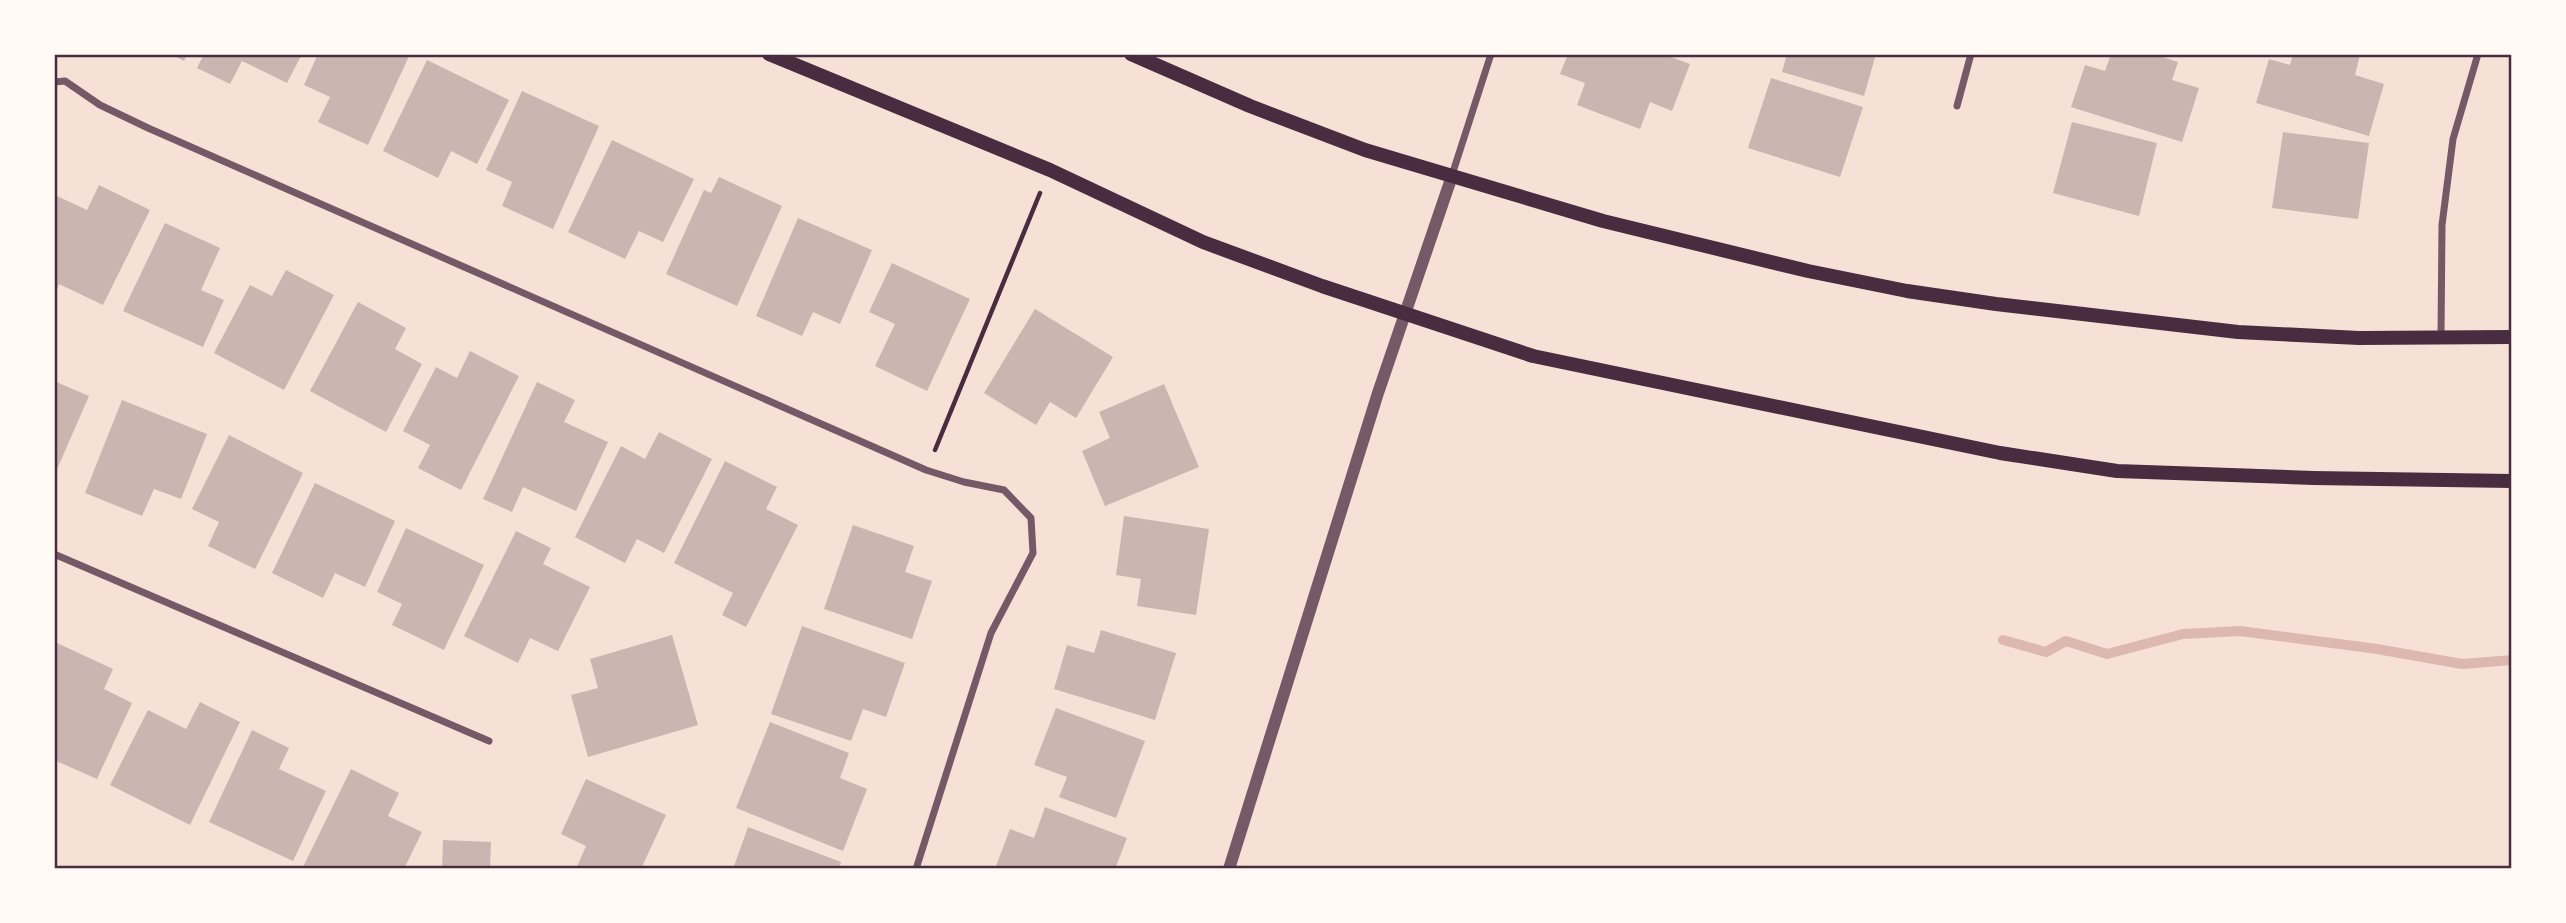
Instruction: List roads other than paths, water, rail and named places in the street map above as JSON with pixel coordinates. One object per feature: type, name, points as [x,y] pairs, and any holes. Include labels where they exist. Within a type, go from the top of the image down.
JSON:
[{"type":"main road","points":[[769,54],[1050,170],[1203,242],[1322,286],[1533,356],[1987,450],[2117,471],[2327,479],[2512,481]]},
{"type":"main road","points":[[1130,54],[1250,106],[1365,150],[1704,247],[1808,271],[1907,291],[2238,332],[2359,338],[2512,337]]},
{"type":"street","points":[[1229,869],[1405,313],[1491,54]]},
{"type":"street","points":[[1957,106],[1971,54]]},
{"type":"street","points":[[2441,338],[2442,225],[2445,200],[2453,139],[2477,54]]},
{"type":"street","points":[[54,82],[65,81],[100,104],[148,128],[926,470],[964,482],[1004,490],[1031,518],[1033,553],[991,633],[916,869]]},
{"type":"street","points":[[54,554],[489,741]]},
{"type":"waterway","points":[[2003,640],[2046,652],[2066,641],[2107,654],[2183,634],[2240,631],[2377,649],[2462,664],[2512,660]]}]
